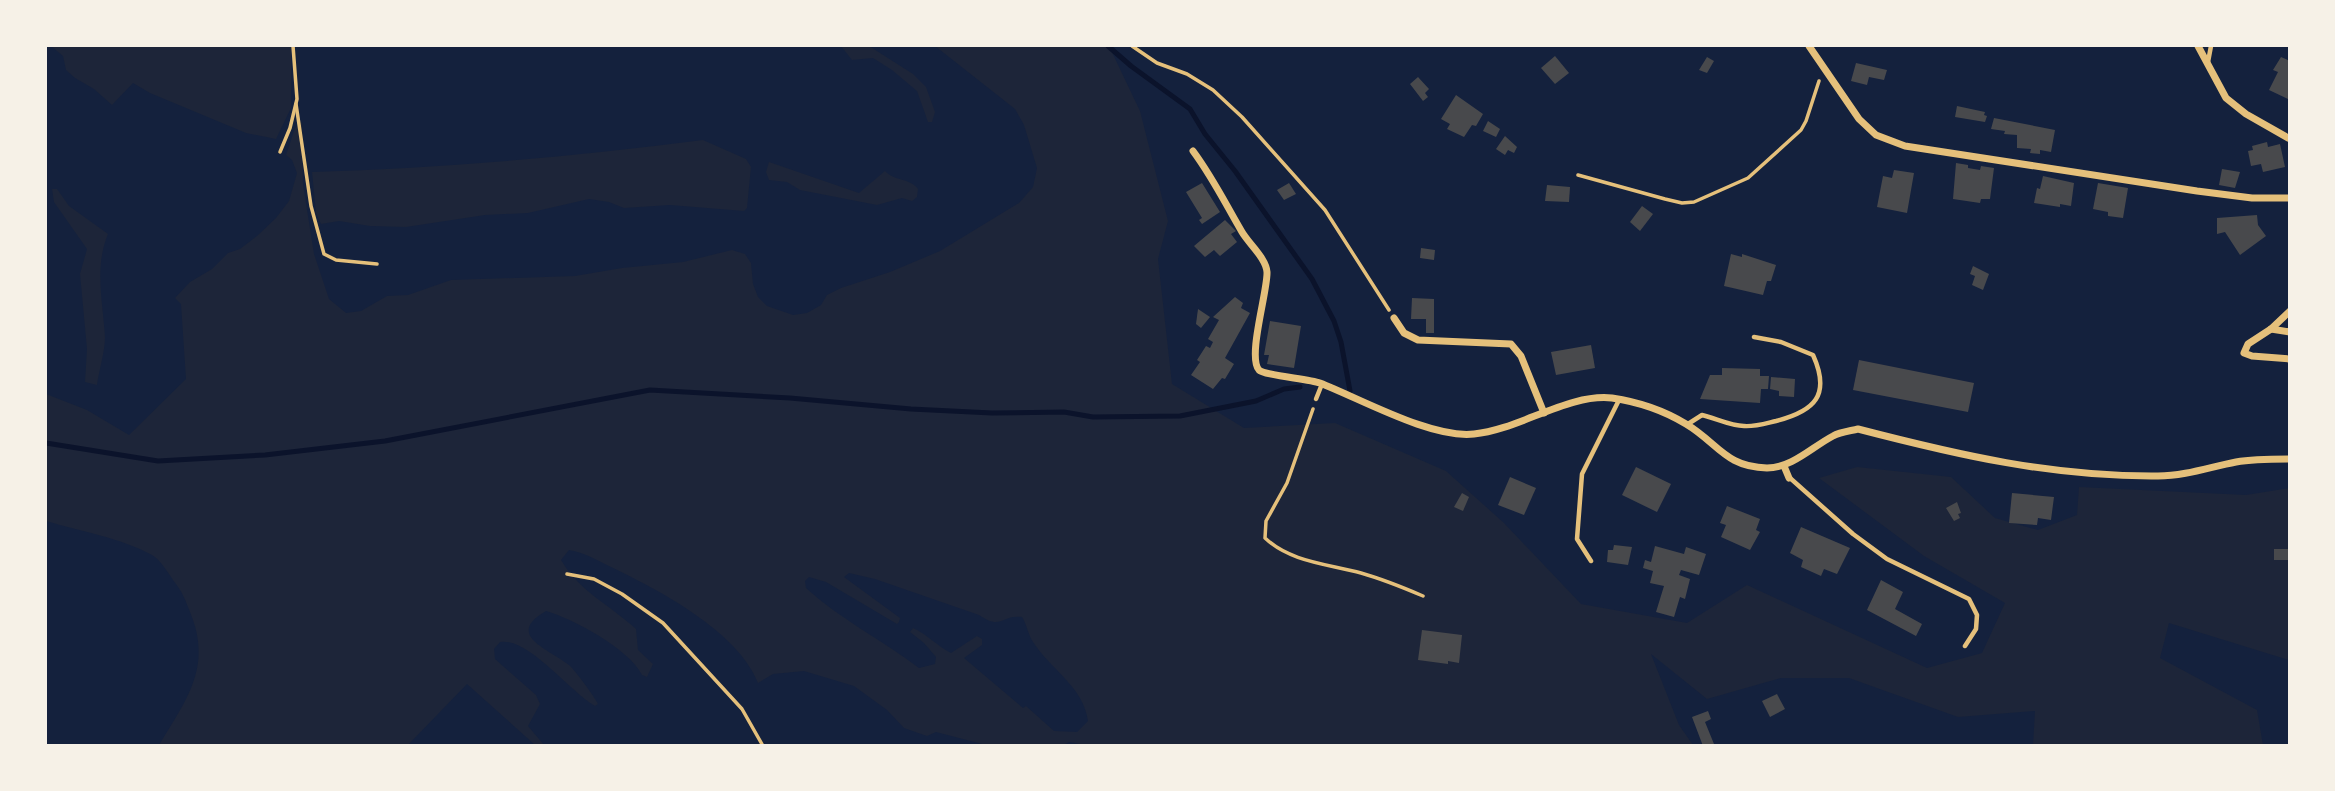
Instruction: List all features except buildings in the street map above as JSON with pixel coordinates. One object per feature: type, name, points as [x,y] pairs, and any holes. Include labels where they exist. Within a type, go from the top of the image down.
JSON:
[{"type":"street","points":[[1809,46],[1859,119],[1876,135],[1905,146],[2197,191],[2252,198],[2290,198]]},
{"type":"street","points":[[2198,46],[2226,98],[2246,114],[2290,139]]},
{"type":"street","points":[[1192,151],[1216,182],[1243,234],[1267,267],[1267,285],[1261,301],[1255,353],[1259,370],[1266,374],[1303,378],[1322,384],[1390,413],[1458,435],[1510,427],[1577,402],[1608,398],[1643,404],[1687,425],[1721,453],[1745,466],[1784,467],[1835,434],[1858,429],[1996,463],[2095,473],[2159,477],[2189,474],[2237,462],[2290,459]]},
{"type":"street","points":[[2290,311],[2271,330],[2248,344],[2244,353],[2290,359]]},
{"type":"street","points":[[1394,318],[1405,332],[1418,340],[1511,344],[1521,356],[1544,413]]},
{"type":"street","points":[[2271,330],[2290,332]]},
{"type":"street","points":[[1784,467],[1789,478]]},
{"type":"lane","points":[[2207,63],[2211,46]]},
{"type":"lane","points":[[1687,425],[1702,415],[1743,426],[1767,423],[1800,415],[1815,403],[1820,386],[1818,365],[1813,355],[1801,349],[1754,337]]},
{"type":"lane","points":[[1316,399],[1322,384]]},
{"type":"lane","points":[[1591,561],[1577,539],[1582,474],[1619,400]]},
{"type":"lane","points":[[1789,478],[1853,534],[1887,559],[1969,599],[1977,615],[1976,629],[1965,646]]},
{"type":"path","points":[[293,46],[296,104],[311,206],[324,254],[336,260],[377,264]]},
{"type":"path","points":[[1132,46],[1157,63],[1187,74],[1213,90],[1242,117],[1325,209],[1394,318]]},
{"type":"path","points":[[1578,175],[1682,203],[1704,198],[1748,178],[1801,130],[1819,81],[1830,75]]},
{"type":"path","points":[[280,152],[296,104]]},
{"type":"path","points":[[1316,399],[1287,483],[1266,521],[1265,538],[1276,548],[1296,557],[1362,573],[1423,596]]},
{"type":"path","points":[[566,574],[594,579],[622,594],[663,623],[742,709],[763,746]]},
{"type":"shaded area","points":[[51,46],[291,46],[291,108],[276,139],[246,133],[150,93],[133,83],[112,105],[66,70],[63,56]]},
{"type":"shaded area","points":[[841,46],[869,46],[913,74],[926,87],[935,112],[932,122],[928,122],[917,91],[892,70],[873,58],[852,60]]},
{"type":"shaded area","points":[[935,46],[1109,46],[1140,111],[1168,221],[1158,259],[1172,384],[1244,428],[1335,423],[1446,471],[1504,523],[1581,604],[1687,623],[1747,585],[1927,668],[1982,653],[2005,603],[1924,556],[1819,478],[1857,467],[1951,477],[1995,518],[2038,530],[2077,515],[2079,487],[2246,495],[2289,488],[2289,660],[2169,623],[2160,658],[2257,710],[2263,745],[2033,745],[2035,711],[1958,717],[1849,678],[1781,678],[1707,699],[1651,654],[1679,725],[1693,745],[1090,746],[1069,742],[1062,746],[986,745],[936,732],[927,736],[904,728],[887,710],[854,686],[804,671],[773,674],[758,683],[748,664],[733,646],[694,614],[628,575],[590,556],[569,550],[561,560],[568,571],[636,629],[638,650],[653,664],[647,677],[642,675],[625,655],[600,636],[546,611],[529,627],[530,634],[534,641],[572,668],[596,700],[598,704],[595,706],[536,656],[511,643],[500,642],[494,649],[495,659],[536,695],[540,704],[528,726],[544,745],[535,745],[467,684],[408,745],[159,745],[187,698],[197,666],[199,650],[190,612],[181,591],[152,555],[114,539],[46,521],[46,394],[87,410],[129,435],[186,379],[181,304],[175,298],[190,282],[212,269],[228,253],[240,249],[257,236],[289,201],[297,173],[292,160],[286,155],[295,128],[302,122],[303,184],[314,254],[329,299],[346,313],[361,311],[387,296],[408,295],[451,280],[575,276],[683,262],[732,250],[745,254],[751,263],[753,284],[758,297],[767,306],[793,315],[807,313],[821,305],[827,295],[841,288],[890,272],[940,251],[1019,203],[1033,187],[1037,168],[1024,125],[1015,109]],"holes":[[[849,573],[875,579],[992,622],[1022,617],[1040,652],[1080,698],[1088,721],[1077,732],[1054,731],[1026,706],[1023,708],[964,658],[982,645],[982,639],[977,636],[951,653],[913,628],[910,632],[936,657],[935,664],[919,668],[819,599],[806,588],[805,581],[809,577],[826,582],[897,624],[900,618],[844,577]]]},
{"type":"shaded area","points":[[703,140],[746,159],[751,167],[747,208],[744,211],[670,205],[624,208],[589,199],[528,213],[485,215],[406,227],[370,226],[339,221],[321,224],[316,213],[312,172],[508,161]]},
{"type":"shaded area","points":[[769,162],[859,193],[885,171],[915,185],[918,189],[917,197],[912,201],[902,198],[877,205],[800,190],[787,182],[769,180],[766,172]]},
{"type":"shaded area","points":[[52,189],[57,189],[69,206],[108,234],[100,272],[105,337],[97,385],[85,382],[87,349],[80,274],[87,249],[54,202]]},
{"type":"waterway","points":[[1108,46],[1190,109],[1205,134],[1235,171],[1312,279],[1334,321],[1341,342],[1350,391]]},
{"type":"waterway","points":[[46,443],[158,461],[265,455],[385,441],[650,390],[790,398],[911,409],[992,413],[1064,412],[1093,417],[1180,416],[1256,401],[1284,389],[1300,387]]}]
